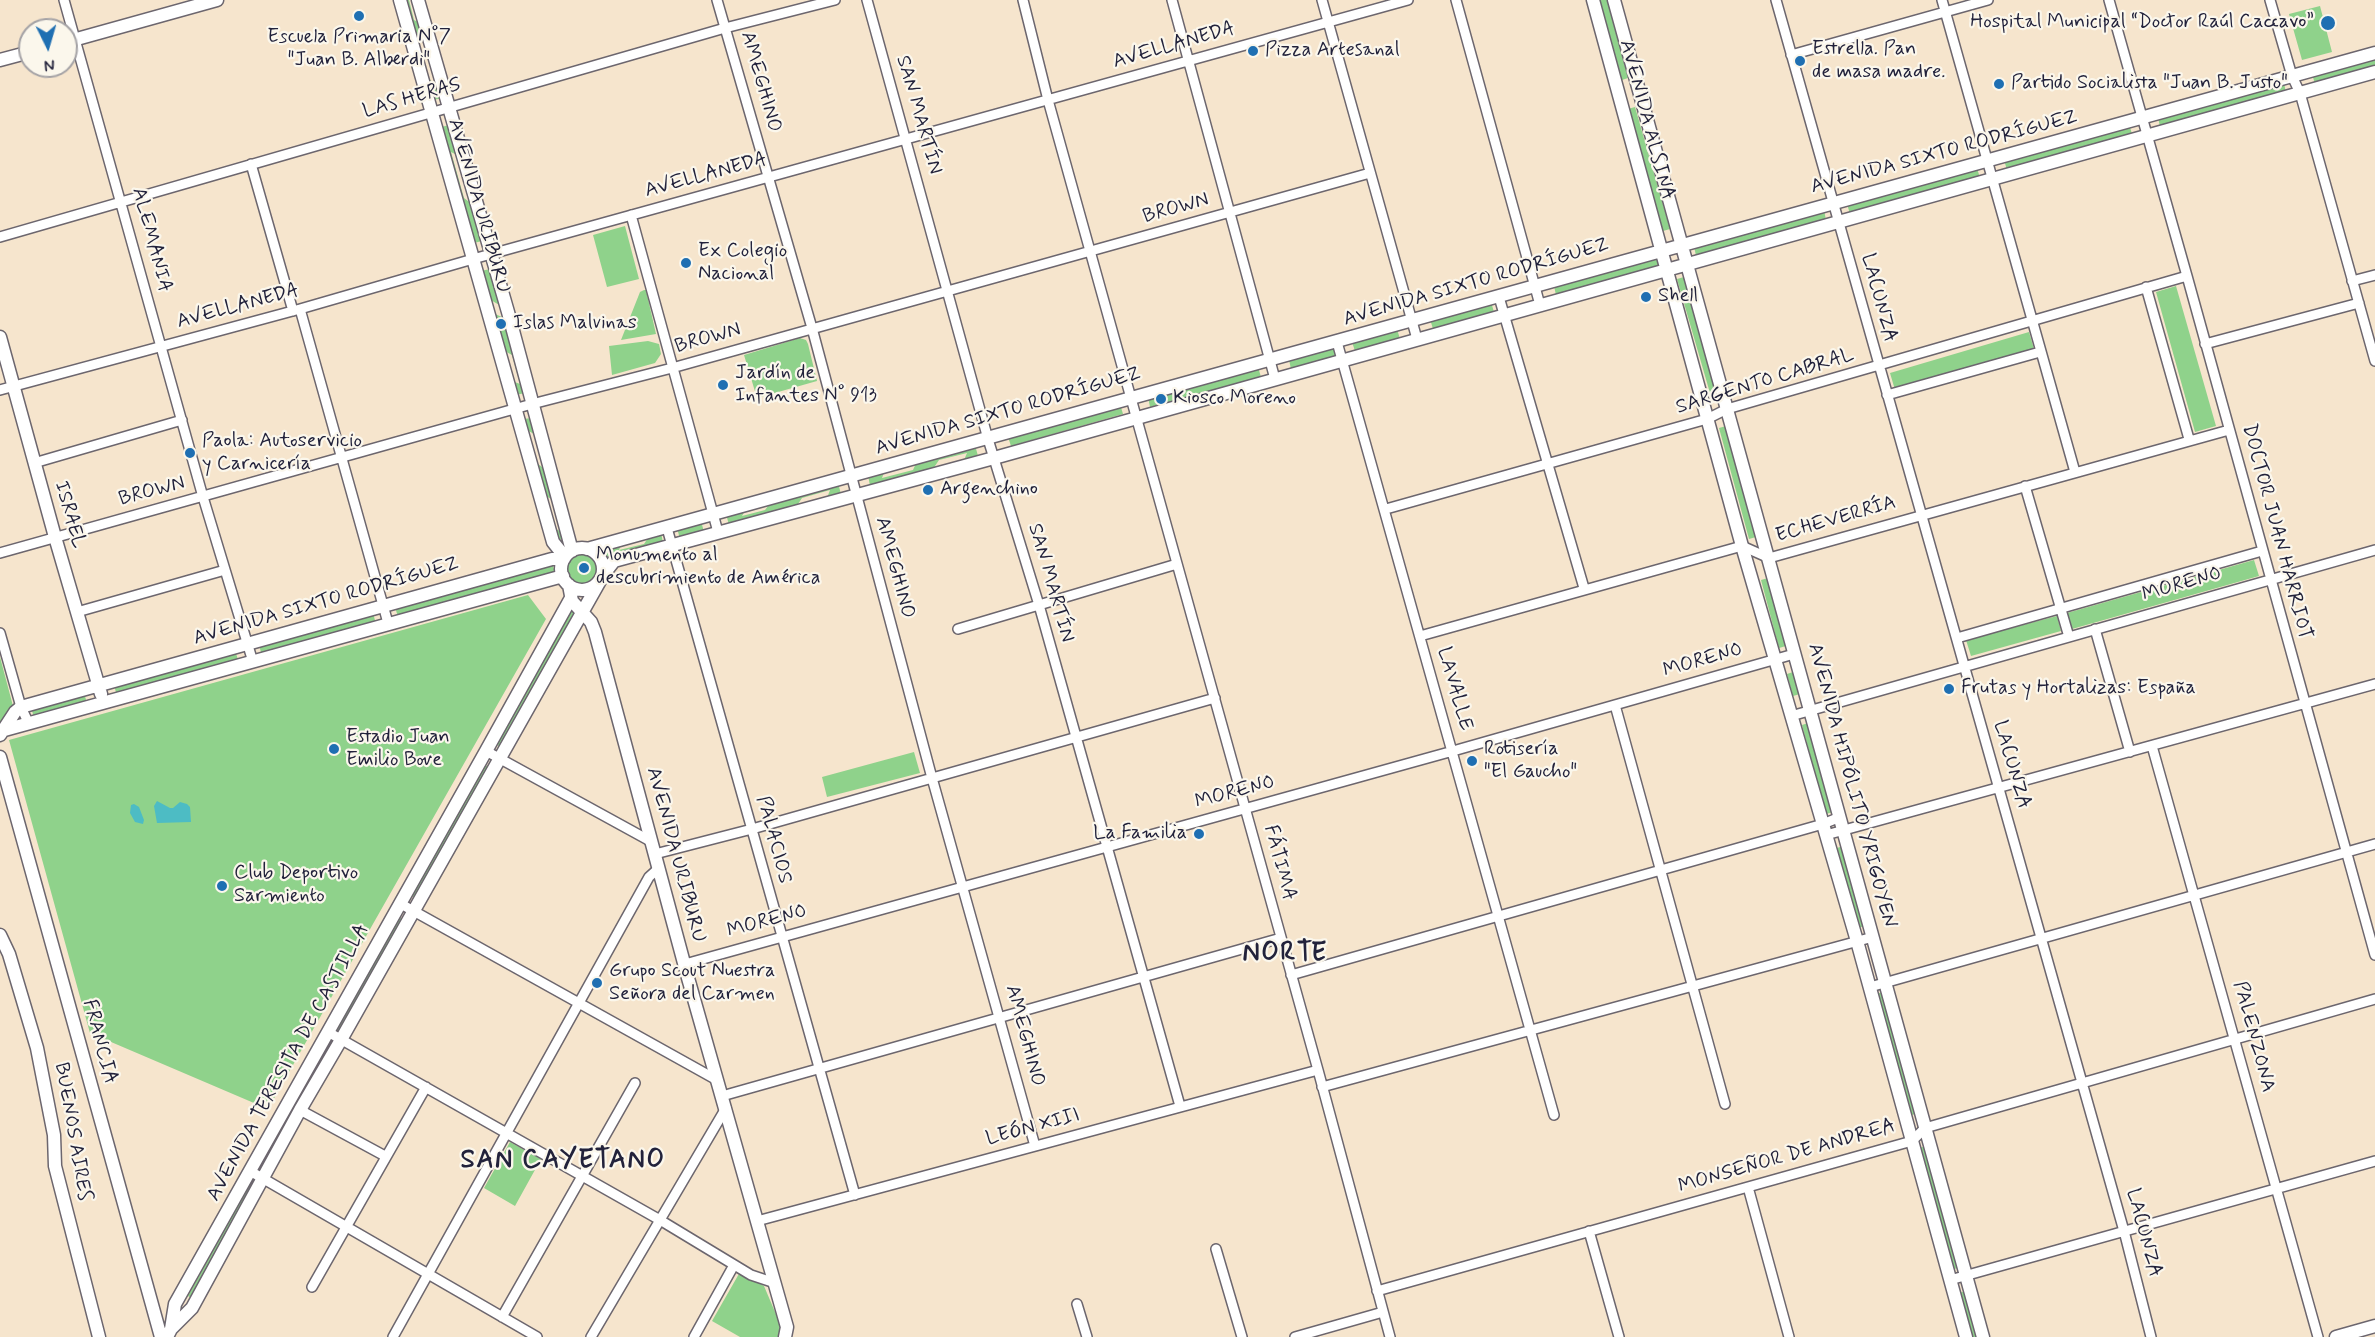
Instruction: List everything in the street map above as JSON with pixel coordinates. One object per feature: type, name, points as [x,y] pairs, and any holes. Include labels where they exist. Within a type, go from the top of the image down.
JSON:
[{"type":"main road","points":[[78,39],[217,0]]},
{"type":"main road","name":"AVENIDA URIBURU","points":[[400,0],[553,542],[567,556]]},
{"type":"main road","name":"AVENIDA URIBURU","points":[[418,0],[532,404],[567,556]]},
{"type":"main road","name":"AVENIDA ALSINA","points":[[1593,0],[1662,251]]},
{"type":"main road","name":"AVENIDA ALSINA","points":[[1614,0],[1683,245]]},
{"type":"main road","name":"AVENIDA SIXTO RODRÍGUEZ","points":[[587,549],[2375,53]]},
{"type":"main road","points":[[0,60],[18,55]]},
{"type":"main road","name":"AVENIDA SIXTO RODRÍGUEZ","points":[[602,577],[614,561],[994,458],[2375,72]]},
{"type":"main road","points":[[1619,96],[1640,90]]},
{"type":"main road","name":"AVENIDA HIPÓLITO YRIGOYEN","points":[[1683,245],[1983,1337]]},
{"type":"main road","name":"AVENIDA HIPÓLITO YRIGOYEN","points":[[1662,251],[1742,546],[1857,941],[1966,1337]]},
{"type":"main road","name":"ISRAEL","points":[[0,337],[104,703]]},
{"type":"main road","points":[[568,586],[586,590],[592,588],[602,577],[602,562],[599,556],[587,549],[567,556],[561,567],[568,586],[583,614]]},
{"type":"main road","name":"AVENIDA SIXTO RODRÍGUEZ","points":[[21,707],[567,556]]},
{"type":"main road","name":"AVENIDA TERESITA DE CASTILLA","points":[[166,1334],[192,1308],[300,1110],[602,577]]},
{"type":"main road","name":"AVENIDA SIXTO RODRÍGUEZ","points":[[1,733],[28,722],[104,703],[388,623],[568,586]]},
{"type":"main road","name":"AVENIDA TERESITA DE CASTILLA","points":[[166,1334],[175,1304],[486,751],[568,586]]},
{"type":"main road","name":"AVENIDA URIBURU","points":[[583,614],[591,622],[595,632],[787,1327],[785,1337]]},
{"type":"main road","points":[[1,733],[21,707]]},
{"type":"main road","name":"FRANCIA","points":[[0,757],[166,1334]]},
{"type":"main road","name":"BUENOS AIRES","points":[[0,935],[9,954],[37,1048],[54,1135],[55,1166],[99,1337]]},
{"type":"main road","points":[[2336,1337],[2375,1326]]},
{"type":"street","name":"ALEMANIA","points":[[64,0],[67,18]]},
{"type":"street","name":"AMEGHINO","points":[[717,0],[812,328],[932,778],[1035,1146]]},
{"type":"street","name":"LAS HERAS","points":[[0,237],[431,111],[725,28],[835,0]]},
{"type":"street","name":"SAN MARTÍN","points":[[867,0],[949,290],[988,439],[1039,605],[1180,1106]]},
{"type":"street","name":"FÁTIMA","points":[[1023,0],[1048,100],[1246,808],[1390,1337]]},
{"type":"street","points":[[1172,0],[1228,213],[1275,379]]},
{"type":"street","points":[[1322,0],[1417,339]]},
{"type":"street","name":"AVELLANEDA","points":[[0,390],[297,310],[473,259],[1408,0]]},
{"type":"street","points":[[1456,0],[1540,305]]},
{"type":"street","name":"LACUNZA","points":[[1776,0],[2082,1081],[2151,1337]]},
{"type":"street","points":[[1942,0],[2074,472]]},
{"type":"street","points":[[1791,55],[1988,0]]},
{"type":"street","name":"DOCTOR JUAN HARRIOT","points":[[2109,0],[2375,955]]},
{"type":"street","points":[[2270,0],[2292,76],[2300,93],[2375,361]]},
{"type":"street","name":"ALEMANIA","points":[[78,63],[121,201],[203,497],[253,662]]},
{"type":"street","points":[[251,164],[297,310],[388,623]]},
{"type":"street","name":"BROWN","points":[[0,553],[1370,173]]},
{"type":"street","points":[[631,215],[718,532]]},
{"type":"street","points":[[2352,281],[2375,275]]},
{"type":"street","name":"SARGENTO CABRAL","points":[[1386,509],[1707,419],[1727,409],[2187,276]]},
{"type":"street","points":[[2146,287],[2189,439]]},
{"type":"street","points":[[1499,297],[1584,588]]},
{"type":"street","points":[[2205,344],[2359,303]]},
{"type":"street","name":"LAVALLE","points":[[1337,342],[1386,509],[1554,1115]]},
{"type":"street","points":[[1887,395],[2040,352]]},
{"type":"street","points":[[34,463],[182,420]]},
{"type":"street","name":"ECHEVERRÍA","points":[[1742,546],[1769,558],[2189,439],[2229,430]]},
{"type":"street","points":[[2025,486],[2069,637]]},
{"type":"street","name":"PALACIOS","points":[[667,528],[855,1195]]},
{"type":"street","points":[[1420,636],[1584,588],[1742,546]]},
{"type":"street","name":"MORENO","points":[[1791,716],[2375,550]]},
{"type":"street","name":"MORENO","points":[[1957,638],[2262,551]]},
{"type":"street","points":[[958,629],[1177,564]]},
{"type":"street","points":[[77,612],[225,570]]},
{"type":"street","points":[[2095,629],[2130,752]]},
{"type":"street","points":[[0,633],[21,707],[28,722]]},
{"type":"street","name":"MORENO","points":[[685,964],[1794,654]]},
{"type":"street","points":[[1291,975],[1659,869],[1824,830],[1844,831],[2375,684]]},
{"type":"street","points":[[486,751],[653,848],[752,829],[1215,698]]},
{"type":"street","points":[[1615,705],[1725,1104]]},
{"type":"street","name":"PALENZONA","points":[[2152,746],[2319,1337]]},
{"type":"street","points":[[1824,830],[1840,817]]},
{"type":"street","points":[[1870,987],[2375,844]]},
{"type":"street","points":[[393,1337],[427,1272],[649,877],[659,868]]},
{"type":"street","points":[[400,904],[717,1080]]},
{"type":"street","points":[[1322,1087],[1873,937]]},
{"type":"street","points":[[591,1337],[660,1220],[724,1102],[819,1068],[1281,938]]},
{"type":"street","name":"MONSEÑOR DE ANDREA","points":[[1377,1291],[1912,1141],[1925,1128],[2082,1081],[2375,999]]},
{"type":"street","points":[[328,1032],[660,1220],[751,1275],[775,1283]]},
{"type":"street","name":"LEÓN XIII","points":[[757,1221],[1318,1070]]},
{"type":"street","points":[[502,1317],[635,1083]]},
{"type":"street","points":[[312,1287],[426,1087]]},
{"type":"street","points":[[300,1110],[385,1156]]},
{"type":"street","points":[[1950,1280],[2275,1187],[2375,1161]]},
{"type":"street","points":[[250,1171],[537,1337]]},
{"type":"street","points":[[1748,1187],[1789,1337]]},
{"type":"street","points":[[1589,1231],[1619,1337]]},
{"type":"street","points":[[1216,1249],[1242,1337]]},
{"type":"street","points":[[694,1337],[735,1265]]},
{"type":"street","points":[[1077,1304],[1087,1337]]},
{"type":"street","points":[[1295,1337],[1383,1312]]},
{"type":"green space","points":[[406,0],[409,0],[414,20],[422,24],[442,98],[434,100],[428,80],[436,82],[424,41],[416,37]]},
{"type":"green space","points":[[1600,0],[1607,0],[1628,78],[1622,80]]},
{"type":"green space","points":[[2320,6],[2332,52],[2302,60],[2289,14]]},
{"type":"green space","points":[[2375,58],[2375,68],[2315,84],[2312,74]]},
{"type":"green space","points":[[2284,83],[2286,93],[2160,127],[2158,117]]},
{"type":"green space","points":[[1635,107],[1670,229],[1663,231],[1628,109]]},
{"type":"green space","points":[[2129,124],[2132,134],[2007,170],[2004,160]]},
{"type":"green space","points":[[450,125],[459,156],[451,152],[464,198],[472,204],[482,241],[474,243],[441,127]]},
{"type":"green space","points":[[1977,168],[1980,178],[1850,214],[1847,204]]},
{"type":"green space","points":[[1824,210],[1826,220],[1696,256],[1694,246]]},
{"type":"green space","points":[[625,226],[639,279],[607,287],[593,235]]},
{"type":"green space","points":[[1656,258],[1659,267],[1556,295],[1554,286]]},
{"type":"green space","points":[[490,269],[501,306],[489,299],[481,271]]},
{"type":"green space","points":[[1684,277],[1718,398],[1712,400],[1677,279]]},
{"type":"green space","points":[[2176,286],[2216,426],[2195,432],[2156,292]]},
{"type":"green space","points":[[646,290],[656,334],[621,340],[640,292]]},
{"type":"green space","points":[[1491,302],[1494,312],[1433,329],[1430,319]]},
{"type":"green space","points":[[493,313],[504,318],[525,393],[516,395],[512,381],[520,384],[512,355],[503,350]]},
{"type":"green space","points":[[1397,329],[1400,339],[1355,351],[1352,342]]},
{"type":"green space","points":[[2029,332],[2034,349],[1895,390],[1890,373]]},
{"type":"green space","points":[[800,338],[806,340],[808,344],[817,381],[757,398],[744,355]]},
{"type":"green space","points":[[648,341],[659,344],[661,354],[655,363],[612,375],[609,346]]},
{"type":"green space","points":[[1333,347],[1336,357],[1291,369],[1289,360]]},
{"type":"green space","points":[[1258,367],[1261,377],[1150,407],[1148,397]]},
{"type":"green space","points":[[1120,404],[1123,414],[1011,446],[1008,437]]},
{"type":"green space","points":[[532,418],[537,436],[529,431],[538,464],[547,471],[566,538],[556,540],[553,527],[561,532],[553,500],[544,495],[523,419]]},
{"type":"green space","points":[[1726,426],[1756,537],[1749,539],[1719,428]]},
{"type":"green space","points":[[975,445],[978,456],[964,460],[967,453],[939,460],[933,469],[870,486],[868,475],[885,470],[882,478],[913,470],[917,461]]},
{"type":"green space","points":[[838,483],[841,494],[827,498],[830,490],[802,498],[796,507],[729,525],[726,514],[746,509],[742,516],[765,510],[771,502]]},
{"type":"green space","points":[[701,521],[704,532],[680,539],[677,528]]},
{"type":"green space","points":[[661,532],[663,543],[605,559],[599,552],[622,543],[619,550],[644,544],[650,535]]},
{"type":"green space","points":[[582,554],[593,559],[598,570],[593,581],[582,586],[571,581],[566,570],[571,559]]},
{"type":"green space","points":[[2254,560],[2259,576],[2072,629],[2067,613]]},
{"type":"green space","points":[[552,562],[555,573],[398,617],[395,607]]},
{"type":"green space","points":[[1768,578],[1786,646],[1779,648],[1761,580]]},
{"type":"green space","name":"Club Deportivo Sarmiento","points":[[528,595],[546,619],[268,1109],[90,1033],[9,740]]},
{"type":"green space","points":[[571,606],[578,616],[501,747],[497,745],[563,626],[563,618]]},
{"type":"green space","points":[[373,613],[376,624],[262,656],[259,645]]},
{"type":"green space","points":[[2057,616],[2061,631],[1971,656],[1966,640]]},
{"type":"green space","points":[[235,651],[239,662],[117,696],[114,685]]},
{"type":"green space","points":[[0,657],[13,706],[0,723]]},
{"type":"green space","points":[[1793,672],[1800,694],[1793,696],[1787,674]]},
{"type":"green space","points":[[84,693],[87,703],[34,718],[31,707]]},
{"type":"green space","points":[[1808,723],[1833,812],[1826,814],[1802,725]]},
{"type":"green space","points":[[914,752],[920,773],[827,797],[822,777]]},
{"type":"green space","points":[[485,765],[489,767],[416,898],[412,896]]},
{"type":"green space","points":[[1843,846],[1865,926],[1858,928],[1837,848]]},
{"type":"green space","points":[[399,917],[402,919],[339,1032],[336,1030]]},
{"type":"green space","points":[[1883,992],[1917,1114],[1910,1115],[1876,994]]},
{"type":"green space","points":[[328,1044],[332,1046],[265,1164],[262,1162]]},
{"type":"green space","points":[[510,1142],[541,1159],[515,1206],[484,1188]]},
{"type":"green space","points":[[1926,1146],[1960,1268],[1953,1269],[1919,1148]]},
{"type":"green space","points":[[251,1182],[254,1184],[191,1298],[188,1296]]},
{"type":"green space","points":[[740,1272],[764,1286],[781,1326],[779,1337],[740,1337],[712,1321]]},
{"type":"green space","points":[[1966,1291],[1979,1337],[1971,1337],[1959,1293]]},
{"type":"water","points":[[157,801],[170,808],[180,802],[187,804],[190,807],[191,822],[157,823],[154,806]]},
{"type":"water","points":[[131,805],[139,807],[144,820],[143,824],[135,822],[130,813]]},
{"type":"place","name":"Escuela Primaria N°7 \"Juan B. Alberdi\"","points":[[359,16]]},
{"type":"place","name":"Hospital Municipal “Doctor Raúl Caccavo”","points":[[2328,23]]},
{"type":"place","name":"Pizza Artesanal","points":[[1253,51]]},
{"type":"place","name":"Estrella. Pan de masa madre.","points":[[1800,61]]},
{"type":"place","name":"Partido Socialista \"Juan B. Justo\"","points":[[1999,84]]},
{"type":"place","name":"Ex Colegio Nacional","points":[[686,263]]},
{"type":"place","name":"Shell","points":[[1646,297]]},
{"type":"place","name":"Islas Malvinas","points":[[501,324]]},
{"type":"place","name":"Jardín de Infantes N° 913","points":[[723,385]]},
{"type":"place","name":"Kiosco Moreno","points":[[1161,399]]},
{"type":"place","name":"Paola: Autoservicio y Carnicería","points":[[190,453]]},
{"type":"place","name":"Argenchino","points":[[928,490]]},
{"type":"place","name":"Monumento al descubrimiento de América","points":[[584,568]]},
{"type":"place","name":"Frutas y Hortalizas: España","points":[[1949,689]]},
{"type":"place","name":"Estadio Juan Emilio Bove","points":[[334,749]]},
{"type":"place","name":"Rotisería \"El Gaucho\"","points":[[1472,761]]},
{"type":"place","name":"La Familia","points":[[1199,834]]},
{"type":"place","name":"Club Deportivo Sarmiento","points":[[222,886]]},
{"type":"place","name":"Grupo Scout Nuestra Señora del Carmen","points":[[597,983]]},
{"type":"district","name":"NORTE","points":[[1285,955]]},
{"type":"district","name":"SAN CAYETANO","points":[[563,1162]]}]
